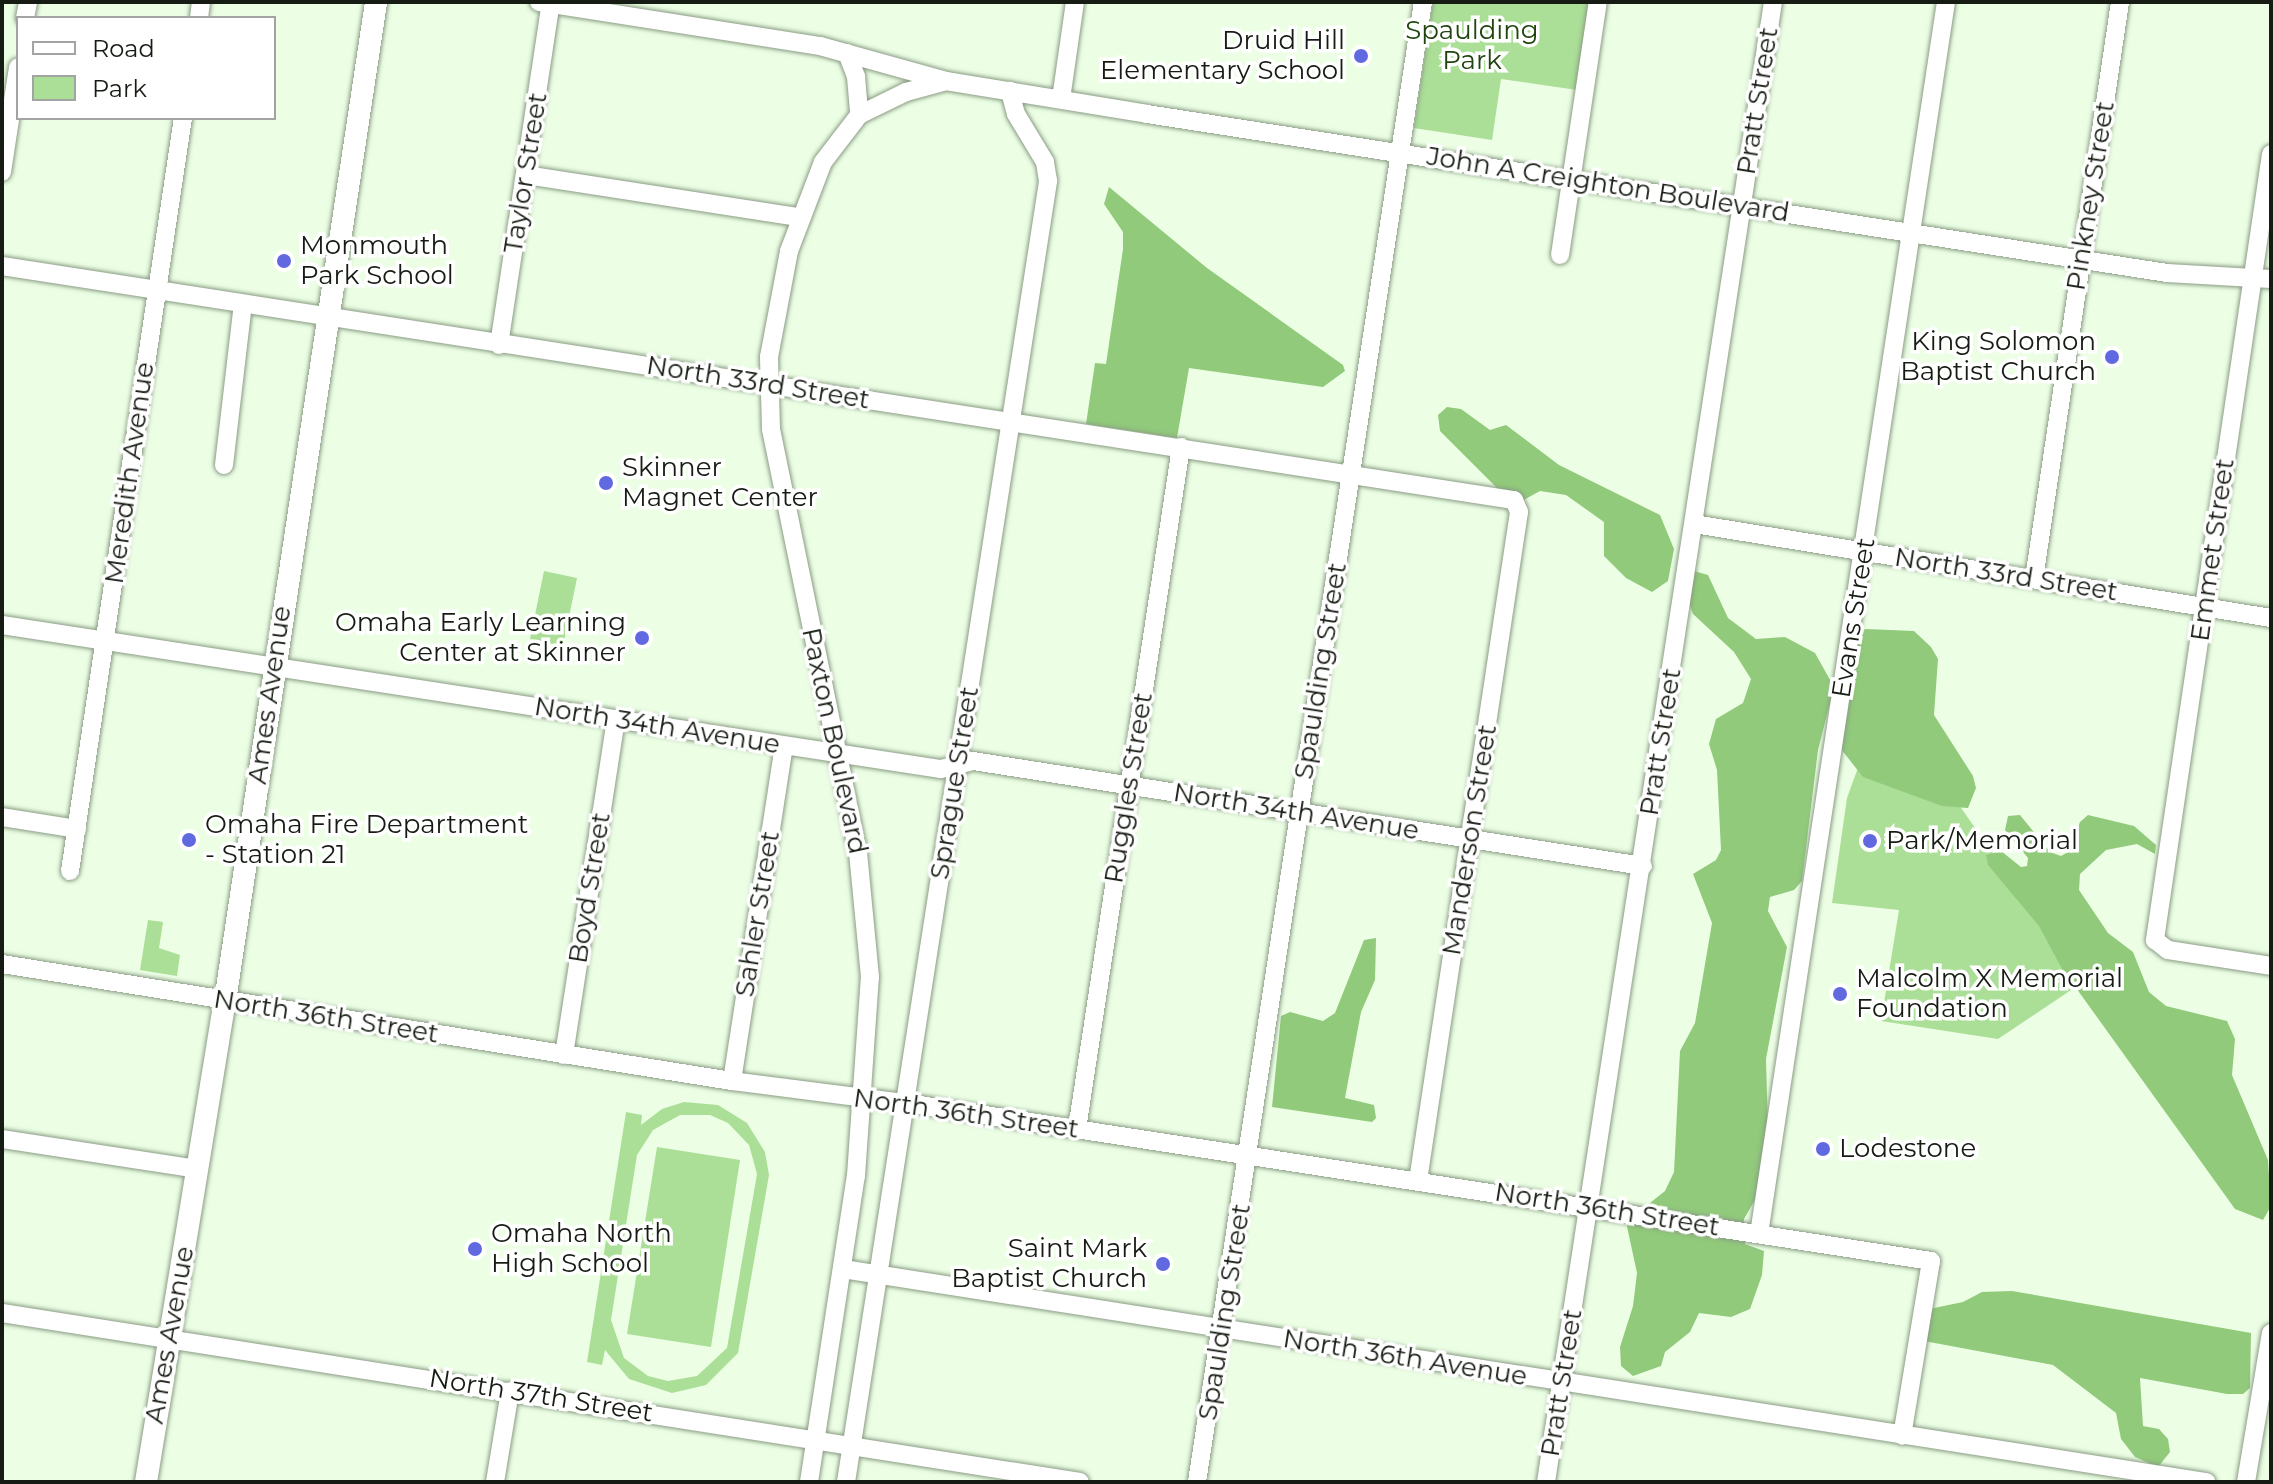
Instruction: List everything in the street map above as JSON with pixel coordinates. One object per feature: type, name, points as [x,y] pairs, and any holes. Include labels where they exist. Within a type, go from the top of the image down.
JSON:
[{"type":"main road","name":"Ames Avenue","points":[[146,1482],[225,1001],[376,2]]},
{"type":"street","points":[[1061,99],[1075,2]]},
{"type":"street","name":"Spaulding Street","points":[[1197,1482],[1423,2]]},
{"type":"street","points":[[1560,255],[1598,2]]},
{"type":"street","name":"Pratt Street","points":[[1546,1482],[1591,1207],[1773,2]]},
{"type":"street","name":"Evans Street","points":[[1759,1234],[1946,2]]},
{"type":"street","name":"Pinkney Street","points":[[2034,579],[2120,2]]},
{"type":"street","name":"John A Creighton Boulevard","points":[[547,3],[847,53],[946,81],[2081,259],[2262,279]]},
{"type":"street","name":"Taylor Street","points":[[499,345],[526,175],[547,3]]},
{"type":"street","points":[[847,53],[856,77],[859,115]]},
{"type":"street","points":[[2,172],[16,80]]},
{"type":"street","name":"Paxton Boulevard","points":[[809,1482],[843,1269],[865,1101],[870,1016],[868,935],[837,753],[773,442],[767,386],[772,332],[798,217],[823,162],[859,115],[906,92],[946,81]]},
{"type":"street","name":"Sprague Street","points":[[846,1482],[1048,181],[1045,162],[1016,114],[1010,91]]},
{"type":"street","name":"Meredith Avenue","points":[[70,871],[183,120]]},
{"type":"street","name":"Emmet Street","points":[[2271,154],[2262,279],[2204,607],[2158,945],[2271,966]]},
{"type":"street","points":[[526,175],[798,217]]},
{"type":"street","name":"North 33rd Street","points":[[2,266],[1514,500]]},
{"type":"street","points":[[224,465],[243,304]]},
{"type":"street","name":"Ruggles Street","points":[[1077,1129],[1181,447]]},
{"type":"street","name":"Manderson Street","points":[[1418,1181],[1519,512],[1514,500]]},
{"type":"street","name":"North 33rd Street","points":[[1694,524],[2271,618]]},
{"type":"street","name":"North 34th Avenue","points":[[2,625],[941,769],[973,761],[1643,866]]},
{"type":"street","name":"Boyd Street","points":[[564,1055],[616,720]]},
{"type":"street","name":"Sahler Street","points":[[732,1081],[784,746]]},
{"type":"street","points":[[2,817],[77,829]]},
{"type":"street","name":"North 36th Street","points":[[2,964],[732,1081],[1077,1129],[1931,1261],[1902,1436]]},
{"type":"street","points":[[2,1139],[198,1169]]},
{"type":"street","name":"North 36th Avenue","points":[[843,1269],[2206,1482]]},
{"type":"street","name":"North 37th Street","points":[[2,1313],[1080,1482]]},
{"type":"street","points":[[2246,1482],[2271,1333]]},
{"type":"street","points":[[495,1482],[510,1391]]},
{"type":"green space","name":"Spaulding Park","points":[[1433,2],[1590,2],[1577,90],[1501,79],[1492,140],[1414,128]]},
{"type":"green space","points":[[1109,187],[1207,268],[1343,365],[1345,371],[1323,387],[1189,368],[1177,438],[1086,424],[1095,363],[1106,364],[1123,249],[1123,232],[1104,204]]},
{"type":"green space","points":[[1447,407],[1461,409],[1490,430],[1506,425],[1559,465],[1660,515],[1674,549],[1668,581],[1652,592],[1626,578],[1604,556],[1604,522],[1566,495],[1540,491],[1520,502],[1504,495],[1440,431],[1438,415]]},
{"type":"green space","points":[[544,571],[577,578],[563,646],[530,639]]},
{"type":"green space","points":[[1694,571],[1708,575],[1728,618],[1756,639],[1785,637],[1815,653],[1834,687],[1818,750],[1802,881],[1794,890],[1770,897],[1768,911],[1787,947],[1766,1059],[1768,1130],[1756,1198],[1744,1219],[1745,1244],[1764,1251],[1762,1275],[1750,1309],[1731,1317],[1699,1313],[1690,1332],[1665,1352],[1661,1366],[1633,1376],[1621,1366],[1620,1347],[1633,1306],[1637,1273],[1626,1222],[1665,1191],[1674,1172],[1680,1051],[1695,1023],[1712,923],[1693,874],[1716,860],[1721,850],[1717,770],[1709,744],[1716,719],[1743,703],[1751,679],[1734,652],[1693,614],[1687,598]]},
{"type":"green space","points":[[1866,629],[1914,631],[1931,647],[1938,659],[1934,715],[1973,776],[1976,788],[1968,808],[1942,806],[1863,777],[1841,749],[1858,632]]},
{"type":"green space","points":[[1864,751],[1952,795],[2083,982],[1998,1039],[1881,1021],[1899,910],[1832,903],[1847,798]]},
{"type":"green space","points":[[2020,815],[2050,852],[2061,856],[2070,851],[2080,822],[2088,815],[2134,826],[2156,845],[2155,854],[2137,844],[2106,850],[2080,874],[2079,890],[2108,933],[2133,952],[2149,992],[2166,1006],[2227,1021],[2235,1039],[2232,1075],[2268,1160],[2271,1206],[2263,1220],[2235,1209],[2061,967],[2039,926],[1988,865],[1986,855],[2001,851],[2021,867],[2027,866],[2028,858],[2005,830],[2008,816]]},
{"type":"green space","points":[[148,920],[163,922],[159,948],[180,955],[177,976],[140,970]]},
{"type":"green space","points":[[1376,938],[1375,980],[1361,1012],[1345,1098],[1374,1105],[1376,1118],[1372,1122],[1272,1107],[1281,1016],[1290,1012],[1323,1021],[1335,1013],[1364,940]]},
{"type":"green space","points":[[684,1102],[718,1105],[747,1123],[765,1152],[769,1175],[738,1353],[706,1385],[672,1393],[629,1379],[605,1350],[602,1365],[587,1362],[626,1112],[642,1115],[641,1125],[662,1109]],"holes":[[[680,1115],[710,1115],[728,1123],[749,1145],[757,1174],[727,1348],[697,1376],[668,1381],[648,1376],[624,1358],[611,1320],[637,1155],[653,1130]]]},
{"type":"green space","points":[[657,1147],[740,1160],[711,1347],[627,1334]]},
{"type":"green space","points":[[2012,1291],[2251,1333],[2250,1388],[2243,1394],[2227,1394],[2140,1378],[2143,1426],[2159,1429],[2168,1439],[2170,1452],[2158,1467],[2135,1457],[2121,1439],[2116,1413],[2053,1365],[1924,1341],[1929,1309],[1963,1302],[1982,1292]]},
{"type":"place","name":"Druid Hill Elementary School","points":[[1361,56]]},
{"type":"place","name":"Monmouth Park School","points":[[284,261]]},
{"type":"place","name":"King Solomon Baptist Church","points":[[2112,357]]},
{"type":"place","name":"Skinner Magnet Center","points":[[606,483]]},
{"type":"place","name":"Omaha Early Learning Center at Skinner","points":[[642,638]]},
{"type":"place","name":"Omaha Fire Department - Station 21","points":[[189,840]]},
{"type":"place","name":"Park/Memorial","points":[[1870,841]]},
{"type":"place","name":"Malcolm X Memorial Foundation","points":[[1840,994]]},
{"type":"place","name":"Lodestone","points":[[1823,1149]]},
{"type":"place","name":"Omaha North High School","points":[[475,1249]]},
{"type":"place","name":"Saint Mark Baptist Church","points":[[1163,1264]]}]
